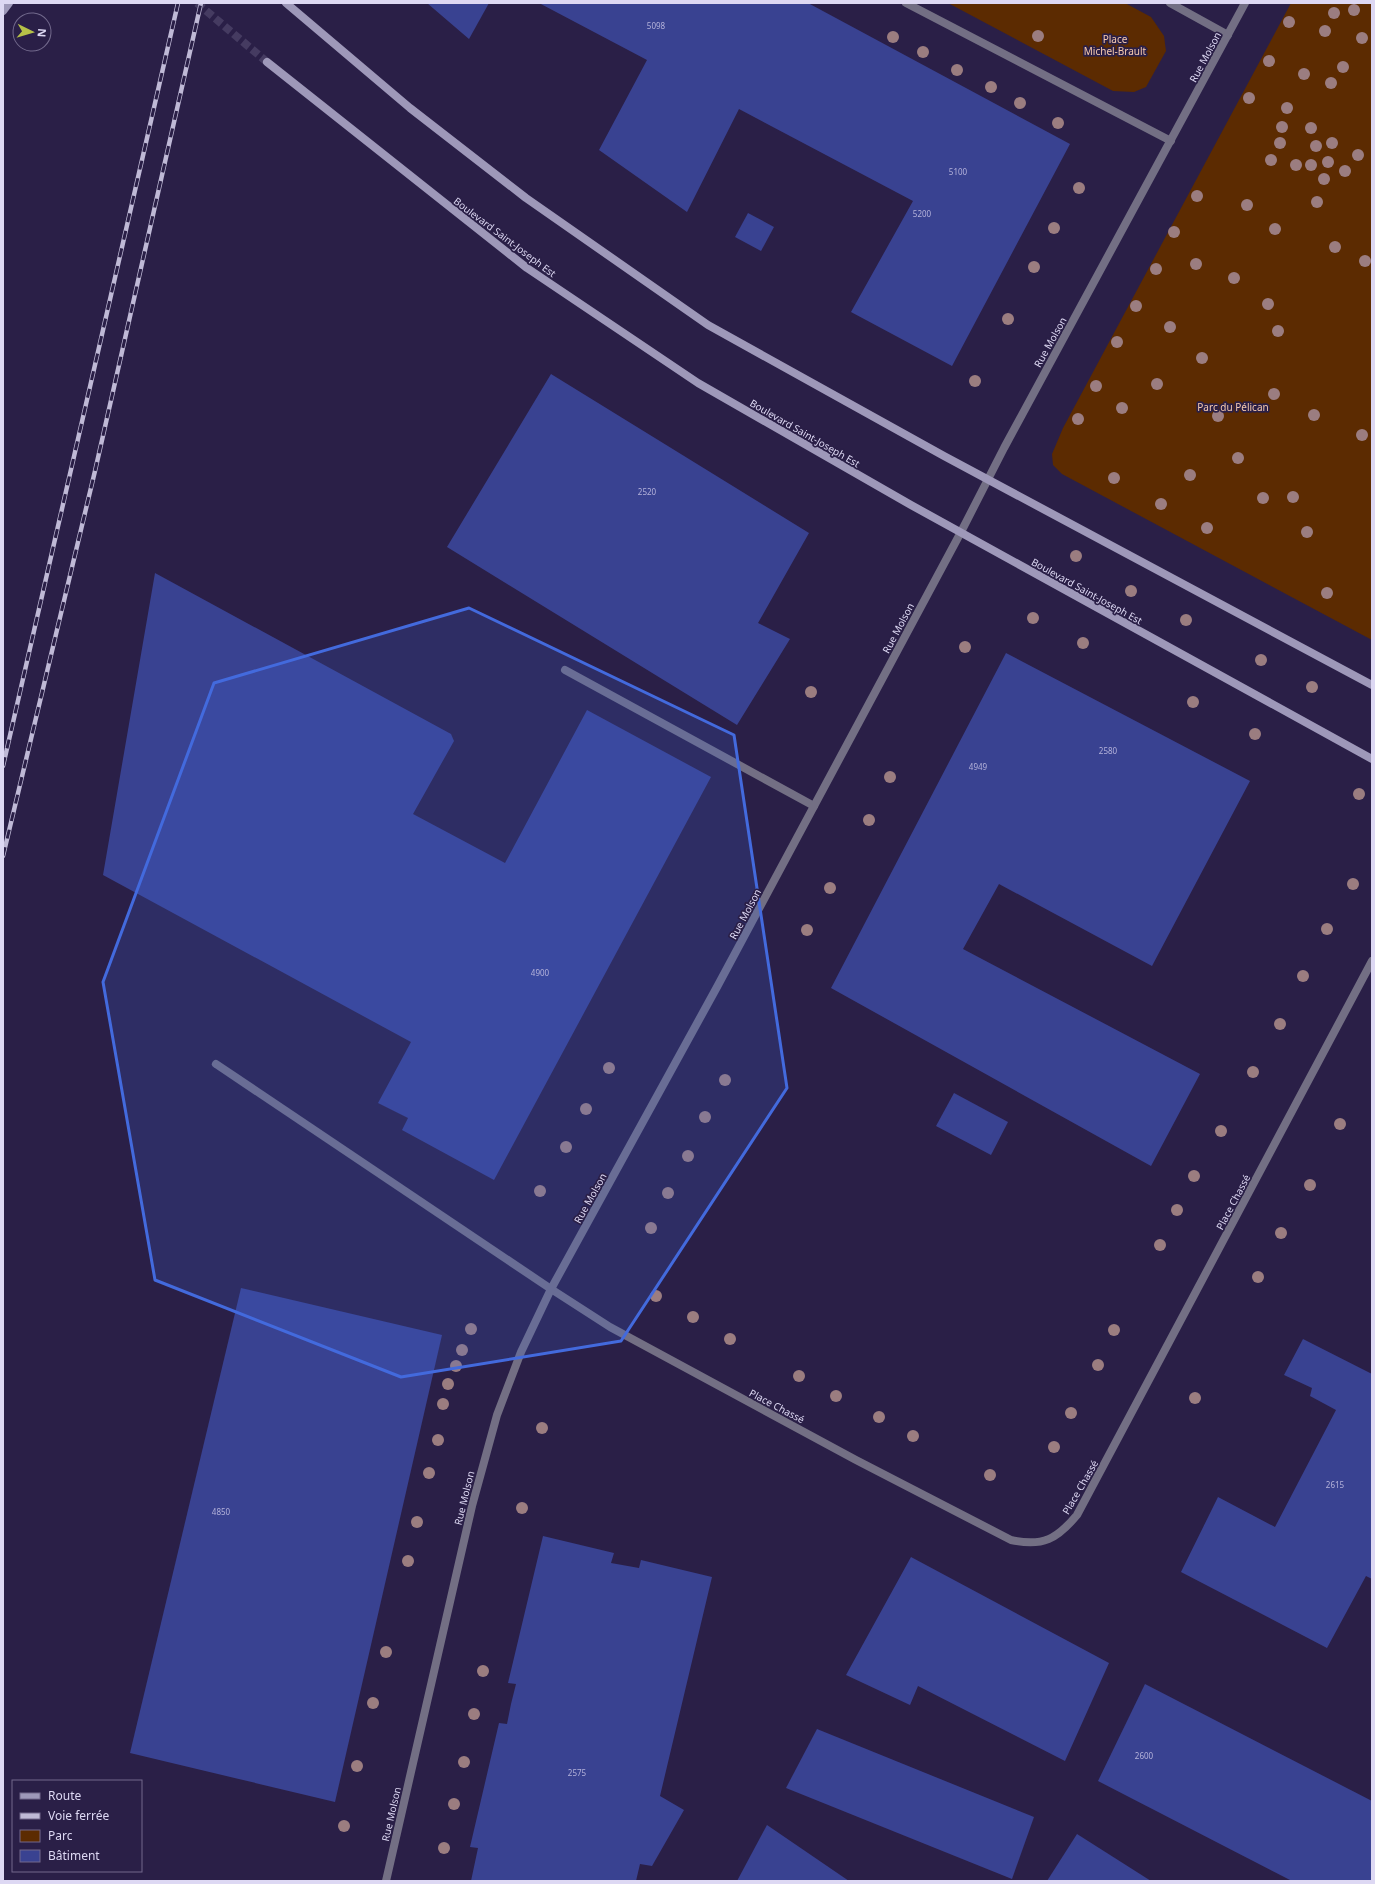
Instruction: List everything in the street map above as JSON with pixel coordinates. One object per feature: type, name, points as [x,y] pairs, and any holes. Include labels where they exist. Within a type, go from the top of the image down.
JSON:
[{"type":"main road","points":[[3,11],[9,3]]},
{"type":"main road","points":[[286,3],[410,108],[526,198],[708,325],[987,479],[1372,685]]},
{"type":"main road","name":"Boulevard Saint-Joseph Est","points":[[267,62],[526,268],[698,383],[905,502],[1372,759]]},
{"type":"street","points":[[906,3],[1171,141]]},
{"type":"street","points":[[1170,3],[1228,35]]},
{"type":"street","name":"Rue Molson","points":[[386,1881],[472,1506],[497,1415],[521,1352],[551,1289],[814,806],[961,532],[987,479],[1245,3]]},
{"type":"street","points":[[566,670],[814,806]]},
{"type":"street","name":"Place Chassé","points":[[216,1064],[610,1327],[856,1460],[1011,1540],[1029,1544],[1048,1541],[1064,1531],[1077,1515],[1372,961]]},
{"type":"highlighted area","points":[[469,608],[734,735],[787,1088],[621,1341],[401,1377],[155,1280],[103,982],[214,683]]},
{"type":"green space","name":"Place Michel-Brault","points":[[948,3],[1125,3],[1151,17],[1164,36],[1166,51],[1146,87],[1134,92],[1113,91]]},
{"type":"green space","name":"Parc du Pélican","points":[[1291,3],[1372,3],[1372,640],[1062,474],[1053,465],[1052,454],[1063,428]]},
{"type":"building","points":[[427,3],[489,3],[469,39]]},
{"type":"building","points":[[539,3],[808,3],[1070,144],[952,366],[851,312],[913,201],[739,109],[687,212],[599,150],[647,60]]},
{"type":"building","points":[[748,213],[774,227],[761,251],[735,237]]},
{"type":"building","points":[[551,374],[809,533],[758,623],[790,639],[737,725],[447,547]]},
{"type":"building","points":[[155,573],[451,734],[454,741],[413,814],[505,863],[587,710],[711,777],[494,1180],[402,1130],[408,1118],[378,1103],[411,1042],[103,875]]},
{"type":"building","points":[[1006,653],[1250,781],[1152,966],[999,884],[963,949],[1200,1074],[1151,1166],[831,988]]},
{"type":"building","points":[[954,1093],[1008,1122],[991,1155],[936,1126]]},
{"type":"building","points":[[241,1288],[442,1335],[335,1802],[130,1753]]},
{"type":"building","points":[[1303,1339],[1372,1374],[1372,1579],[1366,1576],[1327,1648],[1181,1572],[1218,1497],[1275,1527],[1336,1410],[1310,1396],[1312,1388],[1284,1375]]},
{"type":"building","points":[[543,1536],[614,1553],[611,1563],[639,1568],[641,1560],[712,1577],[660,1796],[684,1810],[652,1866],[640,1864],[636,1881],[471,1881],[478,1848],[470,1847],[499,1723],[507,1724],[516,1684],[508,1683]]},
{"type":"building","points":[[911,1557],[1109,1663],[1065,1761],[918,1686],[910,1705],[846,1675]]},
{"type":"building","points":[[1145,1684],[1372,1801],[1372,1881],[1292,1881],[1098,1781]]},
{"type":"building","points":[[817,1729],[1034,1817],[1012,1879],[786,1788]]},
{"type":"building","points":[[767,1825],[849,1881],[737,1881]]},
{"type":"building","points":[[1077,1834],[1151,1881],[1047,1881]]},
{"type":"tunnel","points":[[197,3],[267,62]]},
{"type":"railway","points":[[3,766],[178,3]]},
{"type":"railway","points":[[3,856],[95,471],[201,3]]}]
